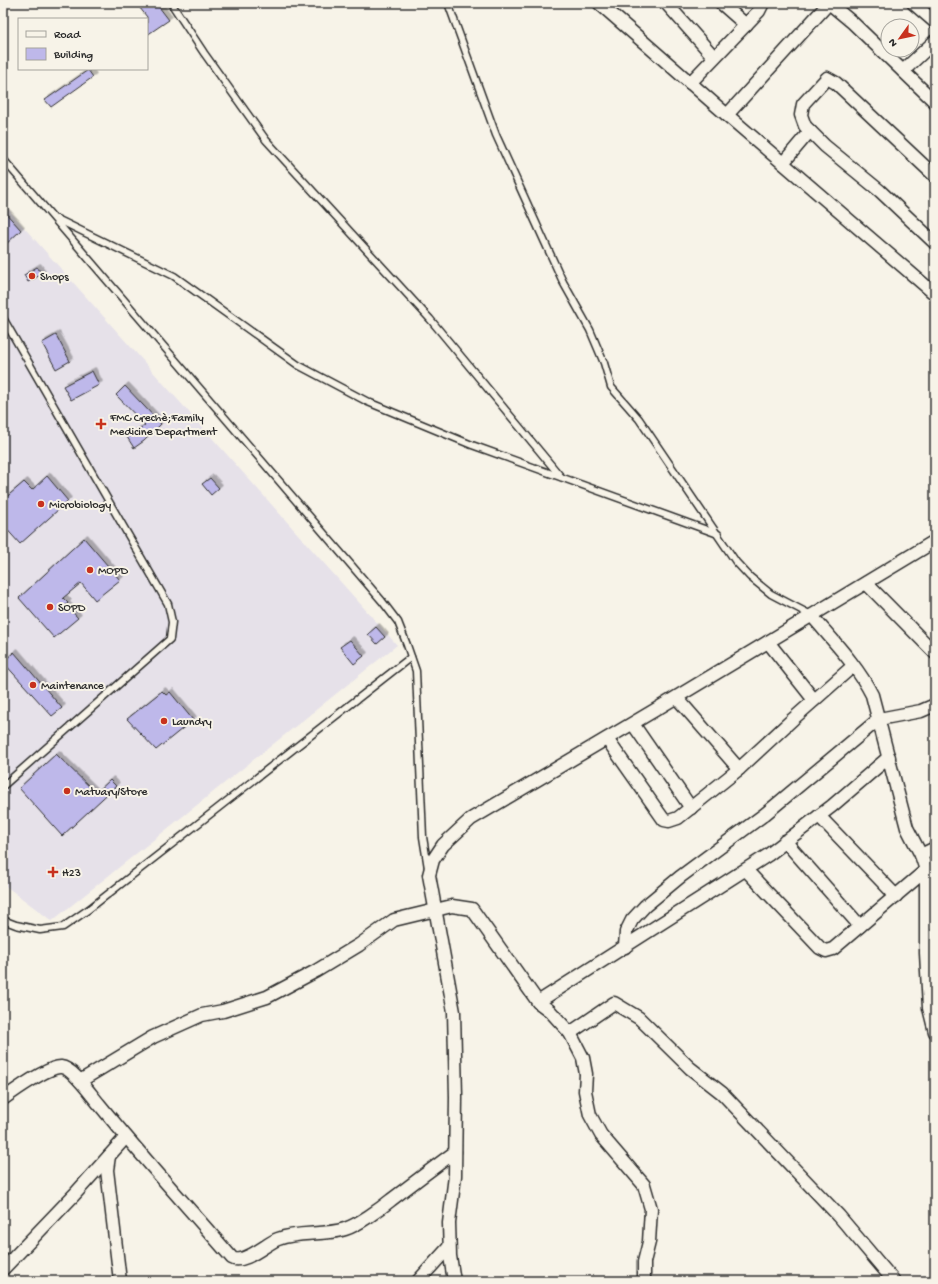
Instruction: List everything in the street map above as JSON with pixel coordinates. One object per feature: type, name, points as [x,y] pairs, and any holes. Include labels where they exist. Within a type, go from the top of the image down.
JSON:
[{"type":"street","points":[[598,3],[935,294]]},
{"type":"street","points":[[666,3],[714,56]]},
{"type":"street","points":[[721,3],[746,24]]},
{"type":"street","points":[[690,83],[714,56],[759,11],[763,3]]},
{"type":"street","points":[[727,115],[829,3],[853,23],[935,102]]},
{"type":"street","points":[[913,3],[935,22]]},
{"type":"street","points":[[903,71],[935,41]]},
{"type":"street","points":[[935,176],[836,83],[827,78],[803,104],[802,115],[805,126],[825,146],[880,191],[935,243]]},
{"type":"street","points":[[783,162],[810,131]]},
{"type":"street","points":[[454,1281],[449,1247],[448,1223],[455,1176],[456,1096],[454,1012],[429,875],[433,860],[443,846],[471,819],[677,698],[935,541]]},
{"type":"street","points":[[866,583],[935,653]]},
{"type":"street","points":[[812,616],[853,666],[864,681],[872,696],[907,828],[921,855],[926,870],[931,910],[926,953],[929,1008],[935,1032]]},
{"type":"street","points":[[768,642],[814,700]]},
{"type":"street","points":[[607,739],[664,820],[669,821],[678,818],[739,769],[853,666]]},
{"type":"street","points":[[677,698],[739,769]]},
{"type":"street","points":[[625,947],[626,932],[632,920],[645,906],[680,877],[765,814],[878,719],[921,711],[935,705]]},
{"type":"street","points":[[633,724],[691,808]]},
{"type":"street","points":[[538,1002],[768,855],[819,816],[889,758]]},
{"type":"street","points":[[819,816],[896,896]]},
{"type":"street","points":[[785,841],[860,926]]},
{"type":"street","points":[[921,855],[935,848]]},
{"type":"street","points":[[746,870],[820,948],[826,951],[833,950],[926,870]]},
{"type":"street","points":[[80,1081],[152,1037],[202,1014],[223,1011],[274,993],[316,971],[358,946],[394,920],[452,906],[472,908],[538,1002],[550,1010],[570,1033],[583,1058],[586,1074],[585,1091],[590,1115],[601,1135],[644,1185],[650,1209],[649,1242],[644,1262],[644,1281]]},
{"type":"street","points":[[570,1033],[614,1003],[639,1018],[690,1068],[722,1093],[839,1216],[894,1281]]},
{"type":"street","points":[[3,1098],[52,1068],[61,1067],[68,1070],[80,1081],[126,1137],[235,1260],[254,1253],[278,1239],[346,1229],[373,1214],[455,1152]]},
{"type":"street","points":[[3,1268],[74,1195],[126,1137]]},
{"type":"street","points":[[109,1156],[107,1170],[120,1281]]},
{"type":"street","points":[[418,1281],[449,1247]]},
{"type":"lane","points":[[171,3],[204,53],[266,140],[430,319],[562,479]]},
{"type":"lane","points":[[448,3],[496,135],[563,282],[590,330],[604,363],[611,387],[639,419],[736,562],[750,577],[772,594],[812,616]]},
{"type":"lane","points":[[3,159],[382,601],[398,622],[416,671],[423,837],[429,875]]},
{"type":"lane","points":[[53,217],[174,276],[298,365],[368,402],[472,445],[562,479],[718,534]]},
{"type":"lane","points":[[3,318],[168,604],[172,622],[170,639],[3,786]]},
{"type":"lane","points":[[3,920],[16,925],[40,930],[62,927],[89,909],[411,657]]},
{"type":"shaded area","name":"FMC Crechè;Family Medicine Department","points":[[3,204],[397,645],[52,921],[3,884]]},
{"type":"building","points":[[136,3],[156,3],[169,20],[148,34],[147,17]]},
{"type":"building","points":[[88,70],[93,77],[51,107],[45,100]]},
{"type":"building","points":[[3,210],[21,230],[3,247]]},
{"type":"building","name":"Shops","points":[[37,267],[42,274],[28,282],[24,275]]},
{"type":"building","points":[[56,335],[70,361],[56,369],[42,343]]},
{"type":"building","points":[[92,371],[99,385],[71,400],[63,386]]},
{"type":"building","points":[[125,386],[161,424],[144,441],[134,448],[127,437],[145,425],[116,395]]},
{"type":"building","points":[[47,476],[68,501],[20,544],[3,525],[3,500],[24,482],[32,490]]},
{"type":"building","points":[[210,478],[219,488],[211,495],[202,484]]},
{"type":"building","points":[[84,538],[120,580],[95,600],[81,583],[63,598],[68,603],[66,605],[78,618],[54,638],[19,598]]},
{"type":"building","points":[[376,627],[385,637],[377,644],[368,634]]},
{"type":"building","points":[[350,640],[364,656],[354,664],[340,647]]},
{"type":"building","name":"Maintenance","points":[[14,652],[62,708],[52,716],[3,662]]},
{"type":"building","name":"Laundry","points":[[162,691],[166,695],[170,692],[193,720],[156,750],[127,719]]},
{"type":"building","points":[[56,754],[96,793],[110,780],[116,786],[62,836],[19,788]]},
{"type":"place","name":"Shops","points":[[32,276]]},
{"type":"place","name":"FMC Crechè;Family Medicine Department","points":[[101,424]]},
{"type":"place","name":"Microbiology","points":[[41,504]]},
{"type":"place","name":"MOPD","points":[[90,570]]},
{"type":"place","name":"SOPD","points":[[50,607]]},
{"type":"place","name":"Maintenance","points":[[33,685]]},
{"type":"place","name":"Laundry","points":[[164,721]]},
{"type":"place","name":"Matuary/Store","points":[[67,791]]},
{"type":"place","name":"H23","points":[[53,872]]}]
